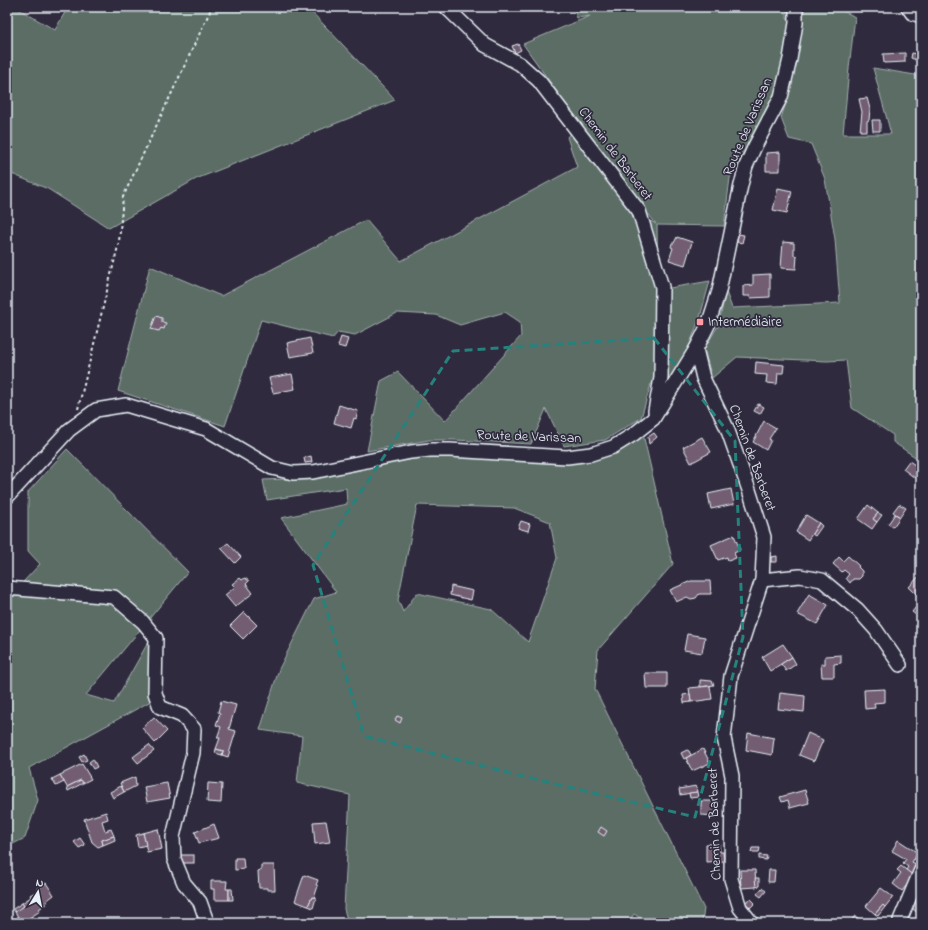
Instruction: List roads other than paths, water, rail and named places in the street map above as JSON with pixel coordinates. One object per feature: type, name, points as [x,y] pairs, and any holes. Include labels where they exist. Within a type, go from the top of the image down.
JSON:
[{"type":"street","name":"Chemin de Barberet","points":[[446,7],[485,45],[520,64],[539,81],[639,211],[662,287],[661,378],[653,419]]},
{"type":"street","name":"Route de Varissan","points":[[7,497],[74,427],[96,410],[126,405],[206,429],[272,468],[293,473],[313,472],[411,452],[430,450],[567,457],[591,454],[613,447],[634,434],[653,419],[696,349],[708,325],[719,291],[746,166],[781,97],[790,59],[796,23],[796,7]]},
{"type":"street","points":[[908,7],[912,13],[921,16]]},
{"type":"street","name":"Chemin de Barberet","points":[[696,349],[703,378],[727,428],[764,537],[762,580],[731,676],[724,738],[732,776],[731,878],[740,908],[752,923]]},
{"type":"street","points":[[762,580],[800,576],[822,580],[858,610],[876,630],[900,665]]},
{"type":"street","points":[[7,588],[114,597],[143,622],[156,638],[155,693],[160,707],[182,716],[194,729],[193,753],[173,837],[174,859],[184,883],[200,902],[206,919],[204,923]]},
{"type":"street","points":[[900,923],[921,870]]},
{"type":"place","name":"Intermédiaire","points":[[700,322]]}]
